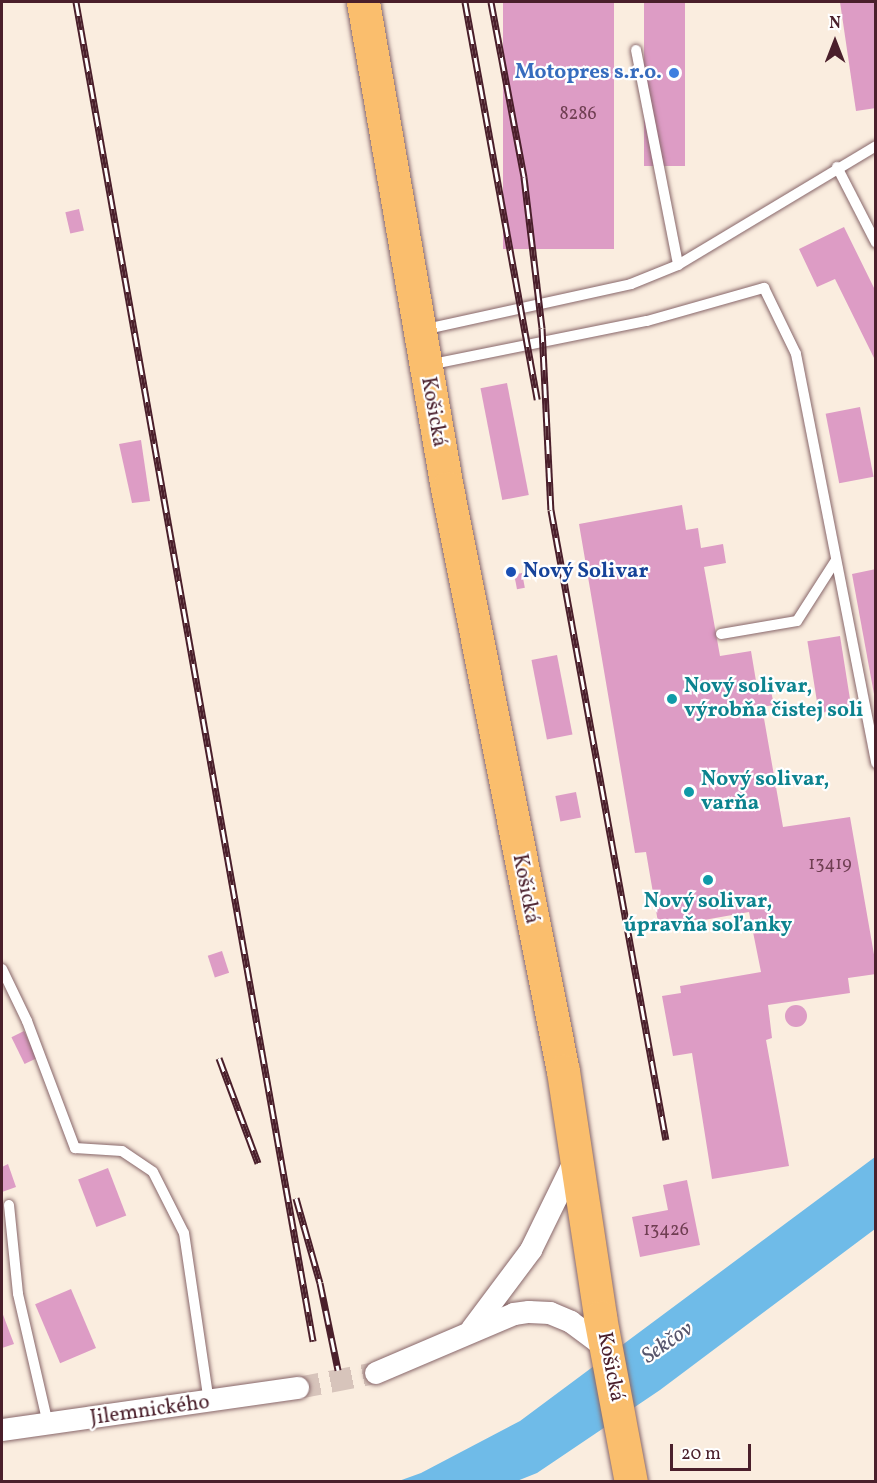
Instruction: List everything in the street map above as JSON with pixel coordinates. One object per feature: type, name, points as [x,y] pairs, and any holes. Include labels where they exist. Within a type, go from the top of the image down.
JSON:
[{"type":"main road","name":"Košická","points":[[363,2],[425,366],[563,1071],[576,1158],[595,1330],[625,1449],[630,1482]]},
{"type":"street","points":[[469,1332],[531,1250],[576,1158]]},
{"type":"street","points":[[376,1373],[469,1332],[529,1312],[550,1313],[595,1330]]},
{"type":"street","name":"Jilemnického","points":[[2,1430],[209,1403],[298,1388]]},
{"type":"lane","points":[[636,50],[678,265]]},
{"type":"lane","points":[[419,330],[631,284],[678,265],[837,167],[876,146]]},
{"type":"lane","points":[[837,167],[876,243]]},
{"type":"lane","points":[[425,366],[647,321],[764,288],[796,354],[876,763]]},
{"type":"lane","points":[[721,634],[797,621],[836,560]]},
{"type":"lane","points":[[2,969],[27,1021],[75,1148],[122,1151],[153,1172],[184,1233],[209,1403]]},
{"type":"lane","points":[[9,1205],[18,1294],[48,1424]]},
{"type":"water","name":"Sekčov","points":[[875,1157],[875,1229],[660,1390],[537,1473],[517,1481],[396,1482],[421,1473],[520,1421]]},
{"type":"building","points":[[503,2],[614,2],[614,249],[503,249]]},
{"type":"building","points":[[644,2],[685,2],[685,166],[644,166]]},
{"type":"building","points":[[840,2],[876,2],[876,108],[856,111]]},
{"type":"building","points":[[79,209],[84,230],[70,234],[65,212]]},
{"type":"building","points":[[844,227],[876,292],[876,362],[835,279],[817,287],[799,249]]},
{"type":"building","points":[[507,383],[529,495],[502,500],[480,388]]},
{"type":"building","points":[[860,407],[874,477],[839,483],[826,414]]},
{"type":"building","points":[[141,440],[150,501],[132,503],[119,444]]},
{"type":"building","points":[[682,505],[686,530],[698,528],[701,548],[723,544],[726,563],[704,567],[720,656],[751,651],[758,693],[771,691],[774,705],[762,707],[783,827],[850,817],[876,966],[876,974],[848,978],[850,993],[768,1005],[772,1038],[766,1040],[789,1166],[712,1179],[692,1053],[673,1056],[662,996],[681,993],[680,986],[761,972],[749,912],[659,928],[646,852],[635,853],[579,524]]},
{"type":"building","points":[[876,569],[876,693],[874,694],[852,574]]},
{"type":"building","points":[[522,573],[525,588],[517,589],[514,575]]},
{"type":"building","points":[[840,636],[851,708],[819,713],[807,641]]},
{"type":"building","points":[[557,655],[572,735],[547,739],[531,660]]},
{"type":"building","points":[[576,792],[581,818],[560,822],[555,796]]},
{"type":"building","points":[[222,951],[229,973],[215,978],[208,956]]},
{"type":"building","points":[[792,1005],[800,1005],[807,1012],[807,1020],[800,1027],[792,1027],[785,1020],[785,1012]]},
{"type":"building","points":[[24,1031],[37,1058],[25,1064],[11,1037]]},
{"type":"building","points":[[8,1164],[16,1187],[2,1192],[2,1167]]},
{"type":"building","points":[[108,1168],[126,1216],[96,1227],[78,1179]]},
{"type":"building","points":[[687,1180],[700,1245],[640,1257],[632,1217],[668,1210],[663,1185]]},
{"type":"building","points":[[71,1289],[96,1348],[60,1363],[35,1304]]},
{"type":"building","points":[[2,1312],[14,1344],[2,1348]]},
{"type":"tunnel","points":[[298,1388],[376,1373]]},
{"type":"railway","points":[[76,2],[313,1341]]},
{"type":"railway","points":[[465,2],[537,400]]},
{"type":"railway","points":[[491,2],[524,177],[542,328],[551,510],[666,1140]]},
{"type":"railway","points":[[219,1058],[258,1163]]},
{"type":"railway","points":[[296,1198],[320,1283],[338,1370]]},
{"type":"place","name":"Motopres s.r.o.","points":[[674,73]]},
{"type":"place","name":"Nový Solivar","points":[[511,572]]},
{"type":"place","name":"Nový solivar, výrobňa čistej soli","points":[[672,699]]},
{"type":"place","name":"Nový solivar, varňa","points":[[689,792]]},
{"type":"place","name":"Nový solivar, úpravňa soľanky","points":[[708,880]]}]
